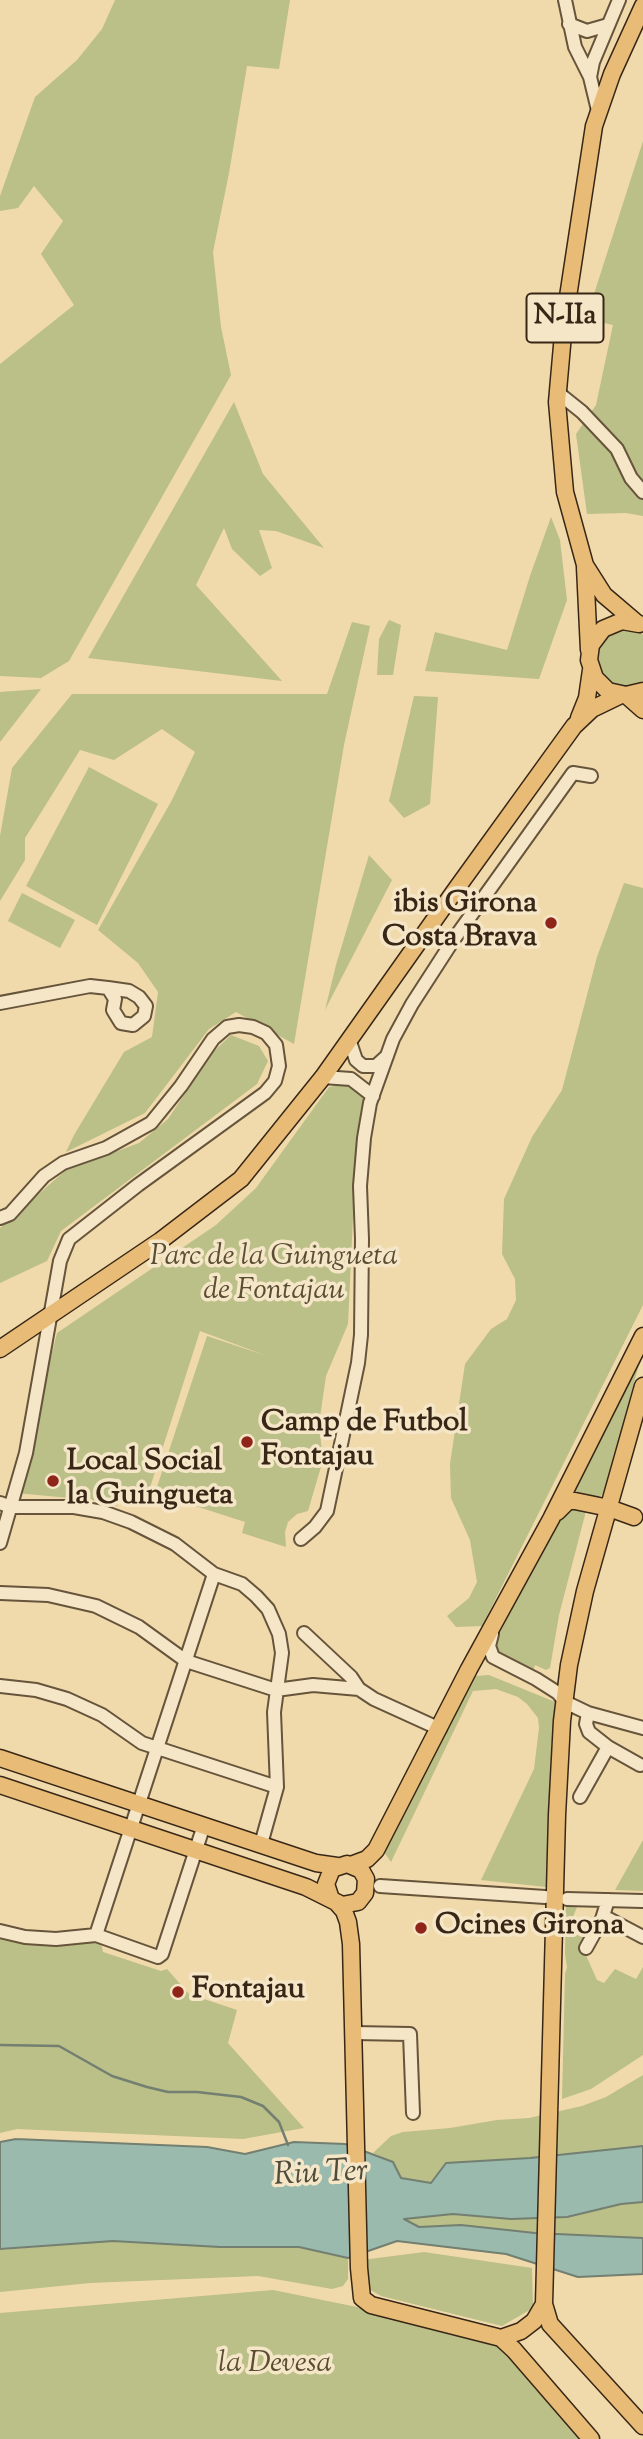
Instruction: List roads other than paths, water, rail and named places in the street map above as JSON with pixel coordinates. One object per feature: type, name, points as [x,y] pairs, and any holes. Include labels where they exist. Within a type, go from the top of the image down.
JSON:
[{"type":"main road","name":"N-IIa","points":[[590,662],[585,565],[571,517],[561,467],[557,392],[566,310],[598,110],[611,74],[643,6]]},
{"type":"main road","name":"N-IIa","points":[[585,565],[604,595],[640,624]]},
{"type":"main road","name":"N-IIa","points":[[590,662],[593,640],[603,629],[622,621],[640,624]]},
{"type":"main road","points":[[590,662],[604,688],[624,695],[643,710]]},
{"type":"main road","points":[[0,1349],[160,1241],[229,1190],[259,1159],[323,1077],[574,726],[587,698],[590,662]]},
{"type":"main road","points":[[574,726],[592,709],[624,695],[643,691]]},
{"type":"main road","points":[[591,2439],[514,2350],[501,2339],[371,2305],[362,2298],[359,2279],[350,1932],[344,1911],[326,1889],[327,1878],[344,1866],[367,1859],[376,1850],[551,1519],[643,1336]]},
{"type":"main road","points":[[643,1386],[597,1543],[569,1665],[558,1777],[544,2296],[550,2324],[643,2426]]},
{"type":"main road","points":[[551,1519],[568,1502],[583,1502],[609,1508],[638,1519]]},
{"type":"main road","points":[[583,1502],[593,1513],[597,1524],[597,1543]]},
{"type":"main road","points":[[597,1543],[608,1526],[614,1522],[638,1519]]},
{"type":"main road","points":[[0,1758],[316,1863],[361,1870],[370,1886],[354,1904],[334,1901],[306,1886],[0,1785]]},
{"type":"main road","points":[[501,2339],[521,2331],[534,2321],[544,2296]]},
{"type":"street","points":[[565,0],[575,47],[590,77],[598,110]]},
{"type":"street","points":[[590,77],[619,0]]},
{"type":"street","points":[[569,24],[587,32]]},
{"type":"street","points":[[575,47],[587,32],[608,25]]},
{"type":"street","points":[[557,392],[582,412],[617,449],[631,478],[643,492]]},
{"type":"street","points":[[302,1539],[327,1511],[358,1363],[361,1335],[360,1186],[364,1138],[373,1096],[393,1039],[440,961],[573,773],[591,776]]},
{"type":"street","points":[[0,1003],[90,986],[108,988]]},
{"type":"street","points":[[0,1218],[10,1214],[44,1176],[64,1163],[106,1148],[151,1123],[181,1086],[213,1039],[227,1027],[253,1027],[271,1038],[276,1045],[279,1066],[275,1081],[265,1093],[69,1239],[60,1261],[26,1453],[16,1493],[4,1504],[0,1544]]},
{"type":"street","points":[[349,1039],[356,1060],[378,1082]]},
{"type":"street","points":[[335,1059],[363,1066],[376,1066],[387,1056]]},
{"type":"street","points":[[335,1059],[351,1079],[373,1096]]},
{"type":"street","points":[[323,1077],[378,1082]]},
{"type":"street","points":[[4,1504],[62,1506],[118,1516],[175,1544],[214,1574],[234,1580],[249,1589],[262,1602],[279,1634],[282,1653],[274,1728],[278,1760],[277,1787],[261,1844]]},
{"type":"street","points":[[96,1935],[214,1574]]},
{"type":"street","points":[[0,1593],[48,1595],[96,1606],[139,1628],[186,1661],[276,1690],[313,1685],[359,1689]]},
{"type":"street","points":[[493,1625],[490,1653],[502,1662],[558,1693],[565,1702],[588,1713],[643,1728]]},
{"type":"street","points":[[304,1633],[359,1689],[374,1699],[440,1729]]},
{"type":"street","points":[[540,1682],[552,1683],[569,1665]]},
{"type":"street","points":[[0,1686],[36,1690],[67,1699],[111,1721],[142,1743],[277,1787]]},
{"type":"street","points":[[588,1713],[587,1730],[608,1747],[640,1765]]},
{"type":"street","points":[[580,1797],[608,1747]]},
{"type":"street","points":[[0,1931],[48,1938],[96,1935],[158,1956],[162,1954],[204,1825]]},
{"type":"street","points":[[370,1886],[545,1897]]},
{"type":"street","points":[[567,1899],[643,1901]]},
{"type":"street","points":[[586,1948],[602,1919],[608,1900]]},
{"type":"street","points":[[602,1919],[610,1919],[643,1937]]},
{"type":"street","points":[[354,2034],[410,2034],[413,2113]]},
{"type":"water","name":"Riu Ter","points":[[16,2139],[207,2147],[245,2154],[294,2142],[345,2144],[393,2162],[401,2178],[431,2183],[446,2163],[530,2158],[643,2146],[643,2202],[621,2204],[567,2217],[511,2219],[453,2214],[404,2219],[419,2227],[461,2225],[535,2233],[643,2238],[643,2274],[578,2277],[506,2254],[397,2241],[348,2258],[299,2247],[220,2247],[113,2241],[0,2249],[0,2142]]},
{"type":"waterway","name":"Riu Ter","points":[[0,2045],[59,2046],[112,2076],[147,2087],[168,2092],[241,2097],[263,2106],[279,2122],[288,2145]]},
{"type":"place","name":"ibis Girona Costa Brava","points":[[551,923]]},
{"type":"place","name":"Camp de Futbol Fontajau","points":[[247,1442]]},
{"type":"place","name":"Local Social la Guingueta","points":[[53,1481]]},
{"type":"place","name":"Ocines Girona","points":[[421,1928]]},
{"type":"place","name":"Fontajau","points":[[178,1992]]},
{"type":"park label","name":"Parc de la Guingueta de Fontajau","points":[[274,1276]]},
{"type":"park label","name":"la Devesa","points":[[275,2366]]}]
